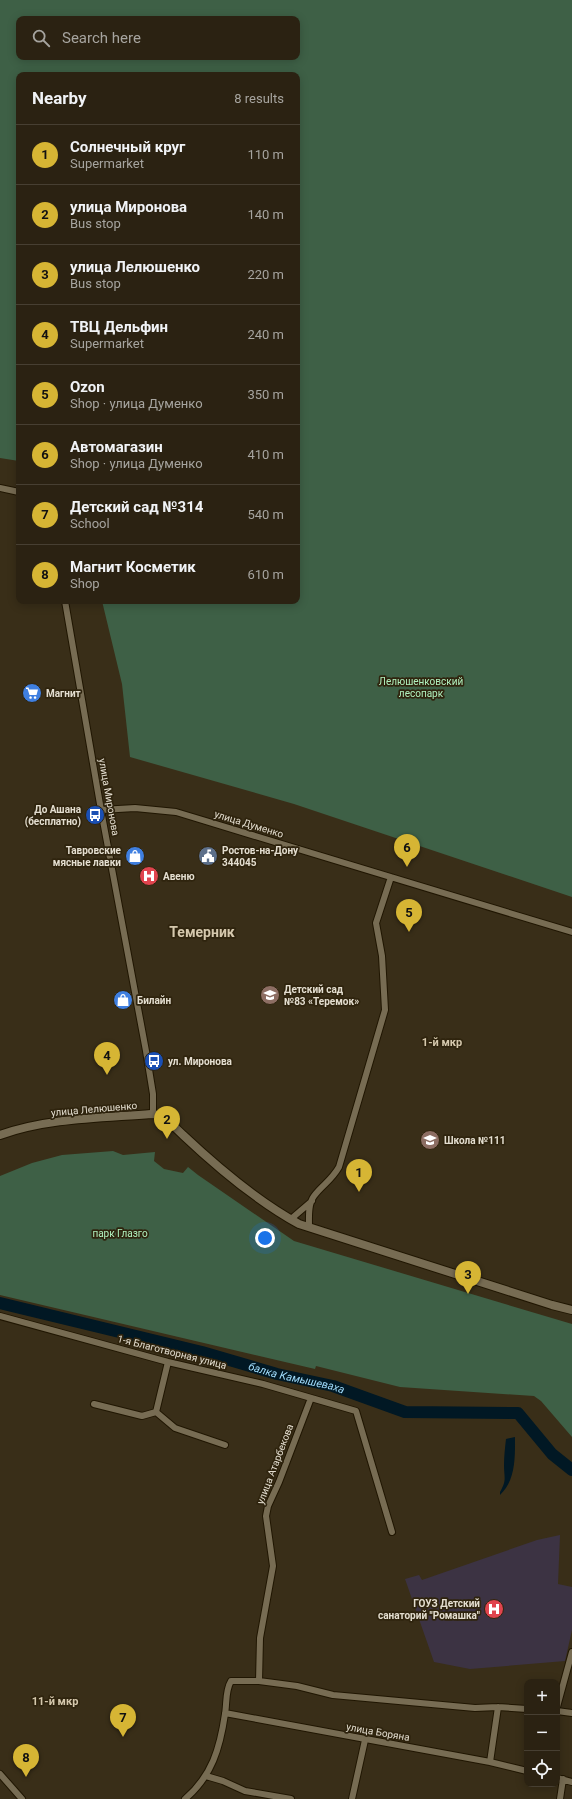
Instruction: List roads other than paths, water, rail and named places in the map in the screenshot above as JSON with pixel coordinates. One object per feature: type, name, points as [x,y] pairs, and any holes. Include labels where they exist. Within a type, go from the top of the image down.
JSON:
[{"type":"street","points":[[0,488],[16,491]]},
{"type":"street","name":"улица Миронова","points":[[66,604],[101,810],[146,1051],[153,1094],[153,1114]]},
{"type":"street","name":"улица Думенко","points":[[101,810],[135,808],[176,812],[572,932]]},
{"type":"street","points":[[308,1227],[312,1201],[315,1195],[333,1178],[339,1167],[385,1010],[382,956],[376,923],[391,877]]},
{"type":"street","points":[[153,1114],[162,1116],[219,1166],[271,1207],[308,1227],[552,1305],[572,1310]]},
{"type":"street","name":"улица Лелюшенко","points":[[0,1135],[18,1128],[52,1123],[153,1114]]},
{"type":"street","points":[[291,1219],[312,1201]]},
{"type":"street","name":"1-я Благотворная улица","points":[[0,1316],[168,1362],[263,1384],[356,1411],[392,1532]]},
{"type":"street","points":[[156,1412],[168,1362]]},
{"type":"street","name":"улица Атарбекова","points":[[259,1681],[260,1638],[273,1566],[266,1516],[268,1506],[279,1482],[311,1398]]},
{"type":"street","points":[[94,1404],[142,1416],[156,1412]]},
{"type":"street","points":[[156,1412],[175,1428],[225,1445]]},
{"type":"street","points":[[560,1696],[572,1652]]},
{"type":"street","points":[[185,1799],[195,1790],[212,1767],[220,1741],[225,1713],[227,1688],[231,1681],[259,1681],[297,1686],[334,1695],[475,1708],[498,1707],[524,1709]]},
{"type":"street","points":[[490,1762],[498,1707]]},
{"type":"street","points":[[560,1711],[572,1713]]},
{"type":"street","name":"улица Боряна","points":[[225,1713],[490,1762],[524,1770]]},
{"type":"street","points":[[352,1799],[365,1740]]},
{"type":"street","points":[[0,1774],[22,1799]]},
{"type":"street","points":[[206,1776],[223,1781],[245,1791],[291,1799]]},
{"type":"street","points":[[560,1779],[572,1782]]},
{"type":"street","points":[[560,1787],[560,1799]]},
{"type":"water","points":[[515,1437],[514,1468],[509,1482],[500,1495],[505,1479],[504,1462],[506,1439]]},
{"type":"waterway","name":"балка Камышеваха","points":[[0,1303],[202,1352],[277,1374],[333,1386],[405,1412],[518,1413],[552,1454],[572,1470]]},
{"type":"place","name":"Магнит","points":[[32,693]]},
{"type":"place","name":"До Ашана (бесплатно)","points":[[95,815]]},
{"type":"place","name":"Тавровские мясные лавки","points":[[135,856]]},
{"type":"place","name":"Ростов-на-Дону 344045","points":[[208,856]]},
{"type":"place","name":"Автомагазин","points":[[407,867]]},
{"type":"place","name":"Авеню","points":[[149,876]]},
{"type":"place","name":"Ozon","points":[[409,932]]},
{"type":"place","name":"Детский сад №83 «Теремок»","points":[[270,995]]},
{"type":"place","name":"Билайн","points":[[123,1000]]},
{"type":"place","name":"ул. Миронова","points":[[154,1061]]},
{"type":"place","name":"ТВЦ Дельфин","points":[[107,1075]]},
{"type":"place","name":"улица Миронова","points":[[167,1139]]},
{"type":"place","name":"Школа №111","points":[[430,1140]]},
{"type":"place","name":"Солнечный круг","points":[[359,1192]]},
{"type":"place","name":"улица Лелюшенко","points":[[468,1294]]},
{"type":"place","name":"ГОУЗ Детский санаторий \"Ромашка\"","points":[[494,1609]]},
{"type":"place","name":"Детский сад №314","points":[[123,1737]]},
{"type":"place","name":"Магнит Косметик","points":[[26,1777]]},
{"type":"district","name":"Темерник","points":[[202,932]]},
{"type":"district","name":"1-й мкр","points":[[442,1042]]},
{"type":"district","name":"11-й мкр","points":[[55,1701]]},
{"type":"park label","name":"Лелюшенковский лесопарк","points":[[421,686]]},
{"type":"park label","name":"парк Глазго","points":[[120,1233]]}]
